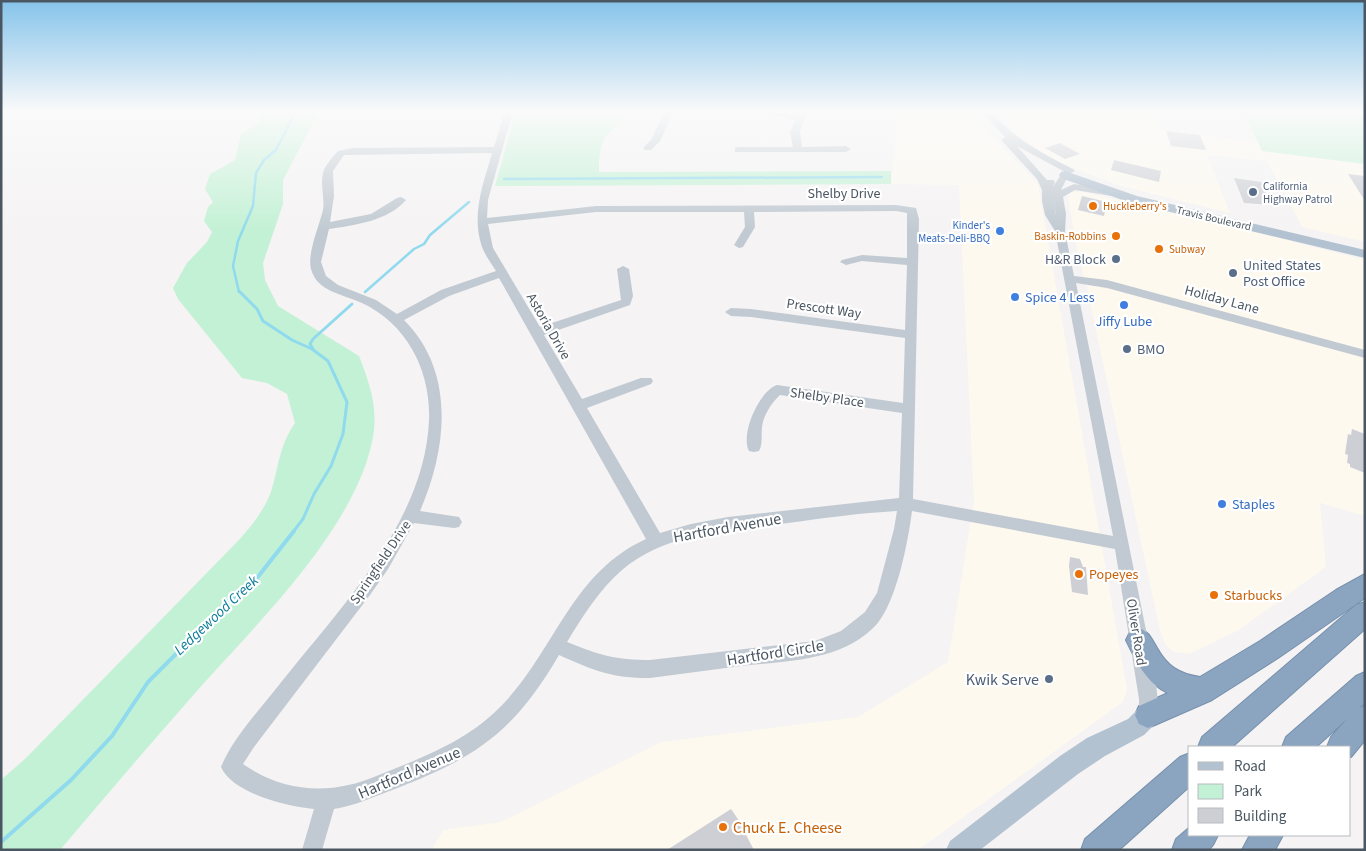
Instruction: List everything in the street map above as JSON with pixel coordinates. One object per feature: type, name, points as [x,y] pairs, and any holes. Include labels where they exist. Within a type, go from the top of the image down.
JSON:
[{"type":"highway","points":[[1148,715],[1203,691],[1286,638],[1336,601],[1365,585]]},
{"type":"highway","points":[[1213,746],[1365,613]]},
{"type":"highway","points":[[1139,640],[1151,664],[1166,680],[1182,688],[1203,691]]},
{"type":"highway","points":[[1297,746],[1365,685]]},
{"type":"highway","points":[[1342,746],[1365,719]]},
{"type":"highway","points":[[1096,850],[1188,769]]},
{"type":"highway","points":[[1187,850],[1202,836]]},
{"type":"highway","points":[[1257,850],[1267,836]]},
{"type":"main road","name":"Travis Boulevard","points":[[1068,173],[1112,193],[1365,254]]},
{"type":"main road","name":"Travis Boulevard","points":[[1068,173],[1135,194],[1365,248]]},
{"type":"main road","points":[[959,850],[1069,766],[1096,747],[1136,727],[1148,715]]},
{"type":"street","name":"Springfield Drive","points":[[231,767],[246,740],[387,558],[411,516],[431,462],[435,435],[436,404],[433,382],[426,361],[417,344],[396,320],[368,301],[331,287],[321,279],[316,271],[315,262],[329,196],[328,171],[341,153],[395,151]]},
{"type":"street","name":"Astoria Drive","points":[[498,151],[483,200],[482,222],[488,248],[656,541]]},
{"type":"street","name":"Oliver Road","points":[[1016,151],[1041,178],[1047,189],[1054,225],[1060,232]]},
{"type":"street","name":"Oliver Road","points":[[1023,151],[1068,173],[1056,190],[1061,214],[1060,232],[1122,544],[1148,699],[1148,715]]},
{"type":"street","points":[[1031,151],[1068,173]]},
{"type":"street","points":[[1047,189],[1050,181],[1068,173]]},
{"type":"street","points":[[1057,196],[1074,188],[1112,193]]},
{"type":"street","points":[[324,226],[357,222],[374,217],[389,210],[401,200]]},
{"type":"street","name":"Shelby Drive","points":[[482,222],[596,210],[896,208],[912,210],[914,218],[912,336],[906,504]]},
{"type":"street","points":[[739,245],[750,227],[749,209]]},
{"type":"street","points":[[846,262],[862,258],[913,262]]},
{"type":"street","points":[[536,333],[626,302],[627,296],[623,269]]},
{"type":"street","points":[[396,320],[445,294],[501,273]]},
{"type":"street","name":"Holiday Lane","points":[[1070,279],[1107,284],[1365,354]]},
{"type":"street","name":"Prescott Way","points":[[731,312],[751,313],[912,336]]},
{"type":"street","points":[[578,406],[646,380]]},
{"type":"street","name":"Shelby Place","points":[[754,448],[755,424],[769,397],[777,390],[791,390],[910,409]]},
{"type":"street","name":"Hartford Avenue","points":[[231,767],[249,781],[269,791],[326,800],[352,796],[442,761],[468,746],[513,708],[533,683],[571,616],[601,580],[626,558],[656,541],[703,528],[879,505],[906,504],[1122,544]]},
{"type":"street","name":"Hartford Circle","points":[[555,645],[596,663],[623,669],[650,669],[815,649],[847,637],[871,618],[885,595],[902,529],[906,504]]},
{"type":"street","points":[[411,516],[454,522]]},
{"type":"street","points":[[312,850],[326,800]]},
{"type":"shaded area","points":[[895,151],[1006,151],[1038,184],[1127,689],[1123,702],[918,850],[432,850],[443,830],[501,822],[661,742],[858,717],[948,662],[974,501],[959,185],[891,184]]},
{"type":"shaded area","points":[[1039,151],[1262,151],[1365,163],[1365,242],[1302,227],[1264,155],[1266,161],[1207,155],[1230,213],[1121,186],[1051,159]]},
{"type":"shaded area","points":[[1079,191],[1365,260],[1365,516],[1320,503],[1326,567],[1239,630],[1189,654],[1174,652],[1166,646],[1160,631],[1087,288],[1077,250],[1068,197],[1070,193]]},
{"type":"green space","points":[[237,151],[298,151],[283,180],[283,204],[263,263],[265,280],[278,306],[359,356],[373,401],[375,420],[365,465],[350,500],[328,536],[303,570],[60,850],[1,850],[1,780],[26,758],[236,543],[256,519],[265,506],[271,492],[282,448],[295,423],[287,394],[267,383],[242,378],[178,299],[173,288],[187,263],[207,242],[212,232],[204,221],[208,207],[213,202],[205,189],[210,174],[235,160]]},
{"type":"green space","points":[[505,151],[601,151],[599,172],[891,171],[891,184],[495,186]]},
{"type":"green space","points":[[1262,151],[1365,151],[1365,164]]},
{"type":"building","points":[[1050,151],[1074,151],[1080,154],[1065,159]]},
{"type":"building","points":[[1114,160],[1161,171],[1159,182],[1111,170]]},
{"type":"building","points":[[1348,174],[1365,176],[1365,201]]},
{"type":"building","name":"California Highway Patrol","points":[[1234,178],[1261,182],[1272,205],[1244,203]]},
{"type":"building","name":"Huckleberry's","points":[[1082,196],[1107,202],[1104,216],[1078,210]]},
{"type":"building","points":[[1352,429],[1365,434],[1365,473],[1350,467],[1350,464],[1347,463],[1348,455],[1345,454],[1348,434],[1351,435]]},
{"type":"building","name":"Popeyes","points":[[1070,557],[1080,559],[1083,567],[1086,567],[1088,595],[1072,592],[1069,566]]},
{"type":"building","name":"Chuck E. Cheese","points":[[731,809],[748,834],[746,835],[754,850],[667,850]]},
{"type":"waterway","name":"Ledgewood Creek","points":[[239,292],[233,266],[238,241],[253,206],[256,173],[264,160],[275,151]]},
{"type":"waterway","points":[[504,179],[882,177]]},
{"type":"waterway","points":[[365,292],[414,249],[424,244],[430,235],[469,202]]},
{"type":"waterway","name":"Ledgewood Creek","points":[[239,291],[257,309],[263,321],[292,340],[312,349],[328,361],[347,402],[343,434],[331,466],[314,494],[303,519],[293,532]]},
{"type":"waterway","points":[[313,349],[310,344],[313,339],[352,304]]},
{"type":"waterway","name":"Ledgewood Creek","points":[[1,842],[71,780],[112,736],[148,682],[229,601],[253,583],[294,531]]},
{"type":"place","name":"California Highway Patrol","points":[[1253,192]]},
{"type":"place","name":"Huckleberry's","points":[[1093,206]]},
{"type":"place","name":"Kinder's Meats-Deli-BBQ","points":[[1000,231]]},
{"type":"place","name":"Baskin-Robbins","points":[[1116,236]]},
{"type":"place","name":"Subway","points":[[1159,249]]},
{"type":"place","name":"H&R Block","points":[[1116,259]]},
{"type":"place","name":"United States Post Office","points":[[1233,273]]},
{"type":"place","name":"Spice 4 Less","points":[[1015,297]]},
{"type":"place","name":"Jiffy Lube","points":[[1124,305]]},
{"type":"place","name":"BMO","points":[[1127,349]]},
{"type":"place","name":"Staples","points":[[1222,504]]},
{"type":"place","name":"Popeyes","points":[[1079,574]]},
{"type":"place","name":"Starbucks","points":[[1214,595]]},
{"type":"place","name":"Kwik Serve","points":[[1049,679]]},
{"type":"place","name":"Chuck E. Cheese","points":[[723,827]]}]
